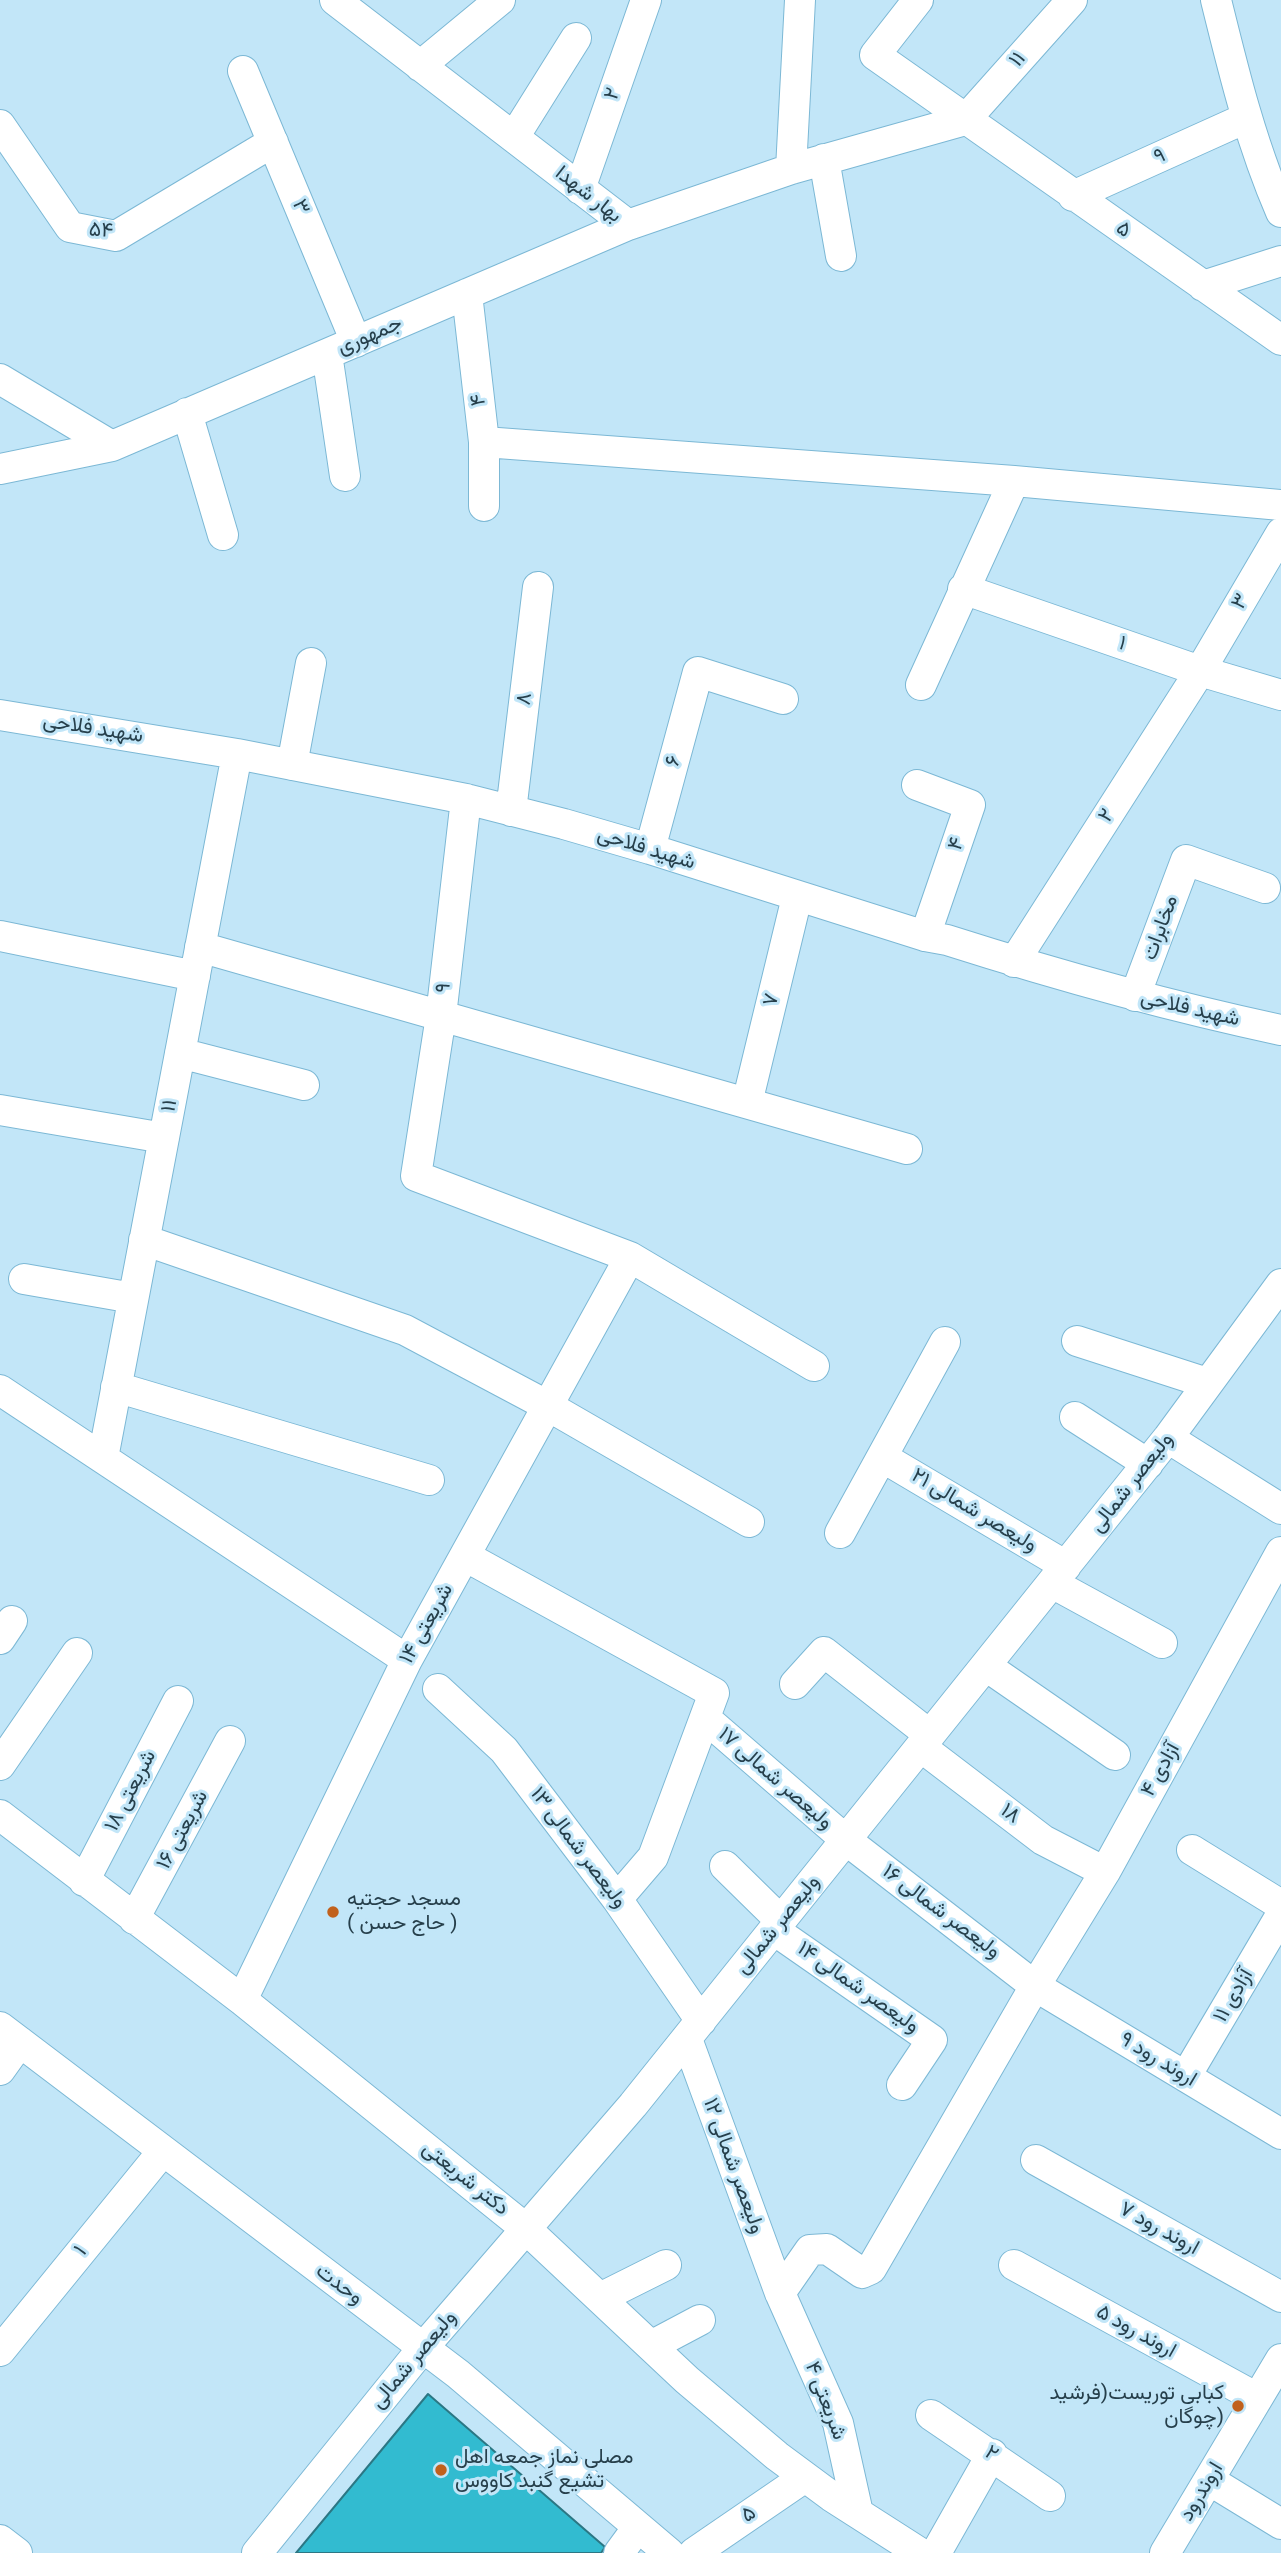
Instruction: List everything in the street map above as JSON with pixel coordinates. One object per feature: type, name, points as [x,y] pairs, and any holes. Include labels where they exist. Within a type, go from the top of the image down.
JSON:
[{"type":"street","name":"بهار شهدا","points":[[335,0],[628,225],[791,169],[965,120]]},
{"type":"street","points":[[420,66],[500,0]]},
{"type":"street","name":"۲","points":[[580,189],[646,0]]},
{"type":"street","points":[[791,169],[800,0]]},
{"type":"street","name":"۵","points":[[918,0],[875,55],[1281,341]]},
{"type":"street","name":"۱۱","points":[[965,120],[1072,0]]},
{"type":"street","points":[[1216,0],[1246,118],[1263,170],[1281,212]]},
{"type":"street","points":[[514,138],[576,38]]},
{"type":"street","name":"۳","points":[[243,71],[356,342]]},
{"type":"street","name":"۹","points":[[1073,196],[1246,118]]},
{"type":"street","name":"۵۴","points":[[0,125],[70,227],[116,236],[273,142]]},
{"type":"street","points":[[824,159],[841,256]]},
{"type":"street","name":"جمهوری","points":[[0,469],[112,446],[628,225]]},
{"type":"street","points":[[1203,286],[1281,261]]},
{"type":"street","name":"۴","points":[[467,294],[484,442],[484,506]]},
{"type":"street","points":[[327,354],[345,476]]},
{"type":"street","points":[[0,379],[112,446]]},
{"type":"street","points":[[187,414],[223,535]]},
{"type":"street","points":[[484,442],[1014,481],[1281,505]]},
{"type":"street","points":[[920,685],[1014,481]]},
{"type":"street","name":"۳","points":[[1200,671],[1281,533]]},
{"type":"street","name":"۸","points":[[511,811],[538,587]]},
{"type":"street","name":"۱","points":[[963,589],[1200,671],[1281,695]]},
{"type":"street","points":[[292,765],[311,663]]},
{"type":"street","name":"۲","points":[[1014,961],[1200,671]]},
{"type":"street","name":"۶","points":[[650,849],[698,672],[783,699]]},
{"type":"street","name":"شهید فلاحی","points":[[0,715],[237,754],[466,799],[650,849],[925,936],[947,940],[1135,996],[1281,1030]]},
{"type":"street","name":"۱۱","points":[[103,1458],[237,754]]},
{"type":"street","name":"۴","points":[[917,785],[970,805],[925,936]]},
{"type":"street","name":"۹","points":[[466,799],[441,1016],[416,1176],[630,1257]]},
{"type":"street","name":"مخابرات","points":[[1135,996],[1186,860],[1265,888]]},
{"type":"street","name":"۷","points":[[747,1103],[797,897]]},
{"type":"street","points":[[0,936],[198,961],[441,1016],[907,1149]]},
{"type":"street","points":[[180,1053],[304,1085]]},
{"type":"street","points":[[0,1110],[164,1138]]},
{"type":"street","points":[[144,1240],[405,1330],[548,1406],[749,1522]]},
{"type":"street","points":[[630,1257],[814,1366]]},
{"type":"street","name":"شریعتی ۱۴","points":[[242,2000],[407,1660],[630,1257]]},
{"type":"street","points":[[24,1279],[133,1298]]},
{"type":"street","name":"ولیعصر شمالی","points":[[257,2553],[422,2349],[634,2105],[1148,1464],[1281,1284]]},
{"type":"street","points":[[1077,1341],[1207,1383]]},
{"type":"street","points":[[840,1533],[945,1342]]},
{"type":"street","points":[[116,1387],[429,1480]]},
{"type":"street","points":[[0,1390],[407,1660]]},
{"type":"street","points":[[1074,1416],[1148,1464]]},
{"type":"street","points":[[1168,1438],[1281,1509]]},
{"type":"street","name":"ولیعصر شمالی ۲۱","points":[[882,1457],[1162,1643]]},
{"type":"street","name":"آزادی ۴","points":[[780,2293],[810,2250],[827,2249],[862,2273],[871,2269],[1035,1986],[1105,1872],[1281,1552]]},
{"type":"street","points":[[465,1556],[714,1693],[653,1857],[617,1899]]},
{"type":"street","name":"۱۸","points":[[795,1684],[824,1652],[1043,1840],[1105,1872]]},
{"type":"street","points":[[0,1765],[77,1653]]},
{"type":"street","points":[[986,1666],[1115,1755]]},
{"type":"street","name":"ولیعصر شمالی ۱۳","points":[[438,1689],[504,1750],[617,1899],[694,2030]]},
{"type":"street","name":"شریعتی ۱۸","points":[[84,1881],[177,1701]]},
{"type":"street","name":"ولیعصر شمالی ۱۷","points":[[705,1718],[846,1840]]},
{"type":"street","name":"شریعتی ۱۶","points":[[134,1919],[230,1741]]},
{"type":"street","name":"دکتر شریعتی","points":[[0,1815],[242,2000],[525,2228],[687,2380],[805,2477],[920,2553]]},
{"type":"street","name":"ولیعصر شمالی ۱۶","points":[[846,1840],[1035,1986]]},
{"type":"street","points":[[1192,1850],[1281,1905]]},
{"type":"street","points":[[725,1867],[778,1925]]},
{"type":"street","name":"آزادی ۱۱","points":[[1186,2076],[1281,1915]]},
{"type":"street","name":"ولیعصر شمالی ۱۴","points":[[778,1925],[932,2040],[902,2085]]},
{"type":"street","name":"اروند رود ۹","points":[[1035,1986],[1281,2134]]},
{"type":"street","name":"ولیعصر شمالی ۱۲","points":[[694,2030],[780,2293]]},
{"type":"street","points":[[0,2070],[10,2034]]},
{"type":"street","name":"وحدت","points":[[10,2034],[458,2374],[669,2553]]},
{"type":"street","name":"۱","points":[[0,2351],[163,2151]]},
{"type":"street","name":"اروند رود ۷","points":[[1036,2161],[1281,2297]]},
{"type":"street","points":[[600,2298],[666,2265]]},
{"type":"street","name":"اروند رود ۵","points":[[1014,2265],[1257,2398]]},
{"type":"street","name":"شریعتی ۴","points":[[780,2293],[838,2423],[858,2513]]},
{"type":"street","points":[[651,2346],[700,2320]]},
{"type":"street","name":"اروندرود","points":[[1165,2553],[1281,2358]]},
{"type":"street","name":"۲","points":[[931,2415],[1050,2496]]},
{"type":"street","points":[[936,2553],[992,2454]]},
{"type":"street","name":"۵","points":[[694,2553],[805,2477]]},
{"type":"street","points":[[1209,2480],[1281,2524]]},
{"type":"street","points":[[619,2553],[638,2527]]},
{"type":"street","points":[[0,2540],[16,2553]]},
{"type":"building","name":"مصلی نماز جمعه اهل تشیع گنبد کاووس","points":[[428,2394],[605,2547],[601,2553],[296,2553]]},
{"type":"place","name":"مسجد حجتیه ( حاج حسن )","points":[[333,1912]]},
{"type":"place","name":"کبابی توریست(فرشید چوگان)","points":[[1238,2406]]},
{"type":"place","name":"مصلی نماز جمعه اهل تشیع گنبد کاووس","points":[[441,2470]]}]
